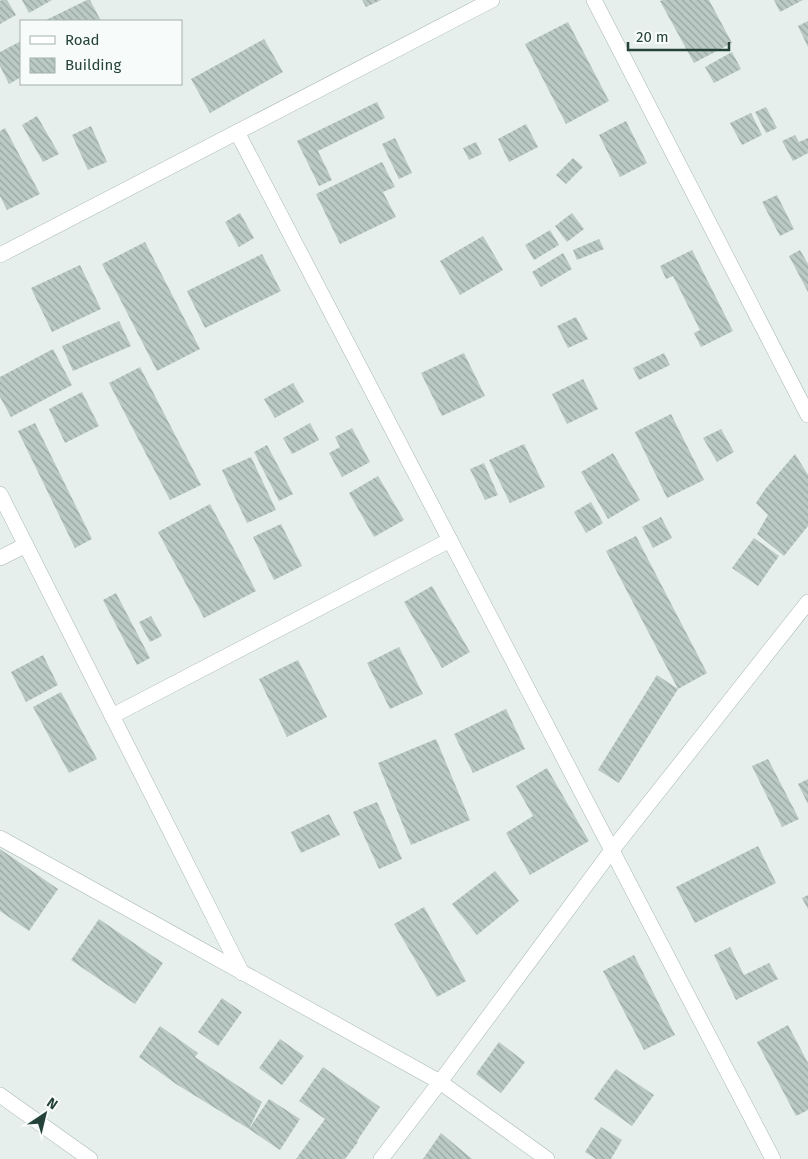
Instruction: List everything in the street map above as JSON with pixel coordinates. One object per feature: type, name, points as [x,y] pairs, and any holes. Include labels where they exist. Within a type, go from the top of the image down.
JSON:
[{"type":"street","points":[[0,255],[492,0]]},
{"type":"street","points":[[594,0],[808,416]]},
{"type":"street","points":[[237,132],[773,1159]]},
{"type":"street","points":[[0,494],[242,973]]},
{"type":"street","points":[[112,716],[450,540]]},
{"type":"street","points":[[0,558],[26,545]]},
{"type":"street","points":[[381,1159],[612,850],[808,602]]},
{"type":"street","points":[[0,838],[440,1082],[546,1159]]},
{"type":"street","points":[[0,1095],[90,1159]]},
{"type":"building","points":[[7,0],[16,15],[0,24],[0,1]]},
{"type":"building","points":[[22,0],[52,0],[29,13]]},
{"type":"building","points":[[90,0],[100,20],[46,20]]},
{"type":"building","points":[[362,0],[381,0],[366,7]]},
{"type":"building","points":[[709,0],[732,43],[694,63],[660,1]]},
{"type":"building","points":[[774,0],[803,0],[780,12]]},
{"type":"building","points":[[808,21],[808,47],[798,26]]},
{"type":"building","points":[[568,22],[609,101],[566,124],[525,44]]},
{"type":"building","points":[[264,39],[283,72],[210,113],[191,79]]},
{"type":"building","points":[[20,42],[20,78],[9,84],[0,66],[0,52]]},
{"type":"building","points":[[732,52],[741,69],[714,83],[705,67]]},
{"type":"building","points":[[377,102],[385,118],[318,151],[332,180],[319,186],[297,141]]},
{"type":"building","points":[[766,107],[777,128],[766,133],[755,112]]},
{"type":"building","points":[[751,113],[762,135],[742,145],[730,123]]},
{"type":"building","points":[[37,116],[59,154],[43,162],[22,125]]},
{"type":"building","points":[[626,121],[647,163],[620,177],[599,135]]},
{"type":"building","points":[[526,124],[538,147],[509,162],[498,139]]},
{"type":"building","points":[[91,126],[107,162],[88,170],[72,135]]},
{"type":"building","points":[[5,128],[40,194],[7,210],[0,196],[0,131]]},
{"type":"building","points":[[795,135],[799,142],[808,138],[808,153],[793,161],[782,141]]},
{"type":"building","points":[[395,138],[412,173],[399,179],[382,144]]},
{"type":"building","points":[[476,142],[482,154],[469,160],[463,148]]},
{"type":"building","points":[[573,158],[583,167],[566,184],[556,175]]},
{"type":"building","points":[[382,162],[395,187],[383,192],[396,217],[340,244],[316,194]]},
{"type":"building","points":[[777,195],[794,229],[780,236],[762,202]]},
{"type":"building","points":[[240,213],[254,238],[239,247],[225,222]]},
{"type":"building","points":[[572,213],[584,229],[567,242],[555,226]]},
{"type":"building","points":[[550,230],[559,245],[534,260],[525,245]]},
{"type":"building","points":[[483,236],[503,270],[460,295],[440,261]]},
{"type":"building","points":[[599,239],[604,249],[577,260],[573,250]]},
{"type":"building","points":[[145,242],[200,349],[157,371],[102,264]]},
{"type":"building","points":[[692,250],[733,331],[701,347],[694,333],[700,330],[673,276],[666,279],[660,266]]},
{"type":"building","points":[[800,250],[808,264],[808,292],[789,256]]},
{"type":"building","points":[[563,253],[572,269],[541,287],[532,272]]},
{"type":"building","points":[[262,254],[281,291],[205,328],[187,291]]},
{"type":"building","points":[[80,265],[101,309],[52,332],[31,288]]},
{"type":"building","points":[[576,317],[588,339],[568,348],[557,326]]},
{"type":"building","points":[[119,321],[131,346],[73,371],[62,346]]},
{"type":"building","points":[[53,349],[72,385],[11,417],[0,397],[0,377]]},
{"type":"building","points":[[464,353],[485,396],[442,416],[421,373]]},
{"type":"building","points":[[664,353],[670,365],[639,380],[633,368]]},
{"type":"building","points":[[140,367],[201,485],[170,500],[109,383]]},
{"type":"building","points":[[583,379],[598,409],[567,424],[552,394]]},
{"type":"building","points":[[293,383],[304,402],[275,418],[264,399]]},
{"type":"building","points":[[82,392],[99,426],[65,443],[49,409]]},
{"type":"building","points":[[671,414],[704,480],[667,498],[635,432]]},
{"type":"building","points":[[35,423],[92,539],[75,548],[18,431]]},
{"type":"building","points":[[310,423],[319,440],[292,454],[283,438]]},
{"type":"building","points":[[352,428],[370,462],[342,477],[329,453],[340,447],[335,437]]},
{"type":"building","points":[[721,429],[734,452],[717,462],[703,438]]},
{"type":"building","points":[[524,444],[545,487],[510,503],[489,460]]},
{"type":"building","points":[[267,445],[293,494],[279,501],[254,452]]},
{"type":"building","points":[[613,453],[640,500],[608,519],[581,472]]},
{"type":"building","points":[[795,454],[808,475],[808,526],[784,556],[757,534],[768,515],[756,503],[766,488]]},
{"type":"building","points":[[251,457],[276,510],[247,523],[222,470]]},
{"type":"building","points":[[484,463],[498,495],[485,500],[470,469]]},
{"type":"building","points":[[378,476],[404,520],[374,537],[349,493]]},
{"type":"building","points":[[591,502],[603,523],[586,533],[574,512]]},
{"type":"building","points":[[210,504],[256,591],[204,618],[158,532]]},
{"type":"building","points":[[661,517],[672,538],[653,548],[642,527]]},
{"type":"building","points":[[281,524],[302,566],[274,580],[253,537]]},
{"type":"building","points":[[636,536],[707,673],[678,689],[606,551]]},
{"type":"building","points":[[754,538],[779,556],[758,586],[732,568]]},
{"type":"building","points":[[432,586],[470,652],[442,668],[404,602]]},
{"type":"building","points":[[116,593],[150,658],[137,665],[103,600]]},
{"type":"building","points":[[151,616],[162,636],[150,642],[139,622]]},
{"type":"building","points":[[399,647],[423,694],[390,709],[367,663]]},
{"type":"building","points":[[43,655],[58,685],[26,702],[11,672]]},
{"type":"building","points":[[298,660],[327,717],[287,737],[259,679]]},
{"type":"building","points":[[657,675],[678,689],[619,783],[598,770]]},
{"type":"building","points":[[61,692],[97,759],[69,773],[33,707]]},
{"type":"building","points":[[506,709],[525,749],[473,773],[454,734]]},
{"type":"building","points":[[436,739],[470,820],[411,845],[378,763]]},
{"type":"building","points":[[768,759],[799,819],[782,827],[752,766]]},
{"type":"building","points":[[547,768],[589,841],[530,875],[506,833],[533,816],[516,786]]},
{"type":"building","points":[[808,779],[808,804],[798,784]]},
{"type":"building","points":[[377,802],[402,859],[379,869],[353,812]]},
{"type":"building","points":[[329,814],[340,835],[301,853],[291,832]]},
{"type":"building","points":[[758,846],[776,883],[695,923],[676,887]]},
{"type":"building","points":[[0,849],[58,889],[29,931],[0,911]]},
{"type":"building","points":[[495,871],[519,901],[477,935],[452,904]]},
{"type":"building","points":[[808,895],[808,909],[802,898]]},
{"type":"building","points":[[424,907],[466,981],[437,997],[394,924]]},
{"type":"building","points":[[99,919],[163,963],[135,1004],[71,960]]},
{"type":"building","points":[[730,947],[744,975],[769,963],[778,979],[736,1000],[714,955]]},
{"type":"building","points":[[634,955],[675,1035],[644,1050],[603,971]]},
{"type":"building","points":[[222,998],[242,1012],[218,1046],[198,1032]]},
{"type":"building","points":[[788,1025],[808,1063],[808,1110],[796,1116],[757,1042]]},
{"type":"building","points":[[160,1026],[198,1053],[195,1057],[262,1102],[249,1129],[176,1084],[139,1057]]},
{"type":"building","points":[[280,1039],[304,1056],[282,1085],[259,1068]]},
{"type":"building","points":[[499,1042],[525,1062],[501,1093],[476,1074]]},
{"type":"building","points":[[323,1067],[380,1107],[345,1159],[296,1159],[325,1119],[299,1101]]},
{"type":"building","points":[[616,1069],[654,1095],[632,1126],[594,1099]]},
{"type":"building","points":[[269,1099],[300,1119],[280,1150],[249,1129]]},
{"type":"building","points":[[601,1127],[622,1140],[611,1159],[596,1159],[585,1152]]},
{"type":"building","points":[[441,1133],[472,1159],[423,1159]]}]
